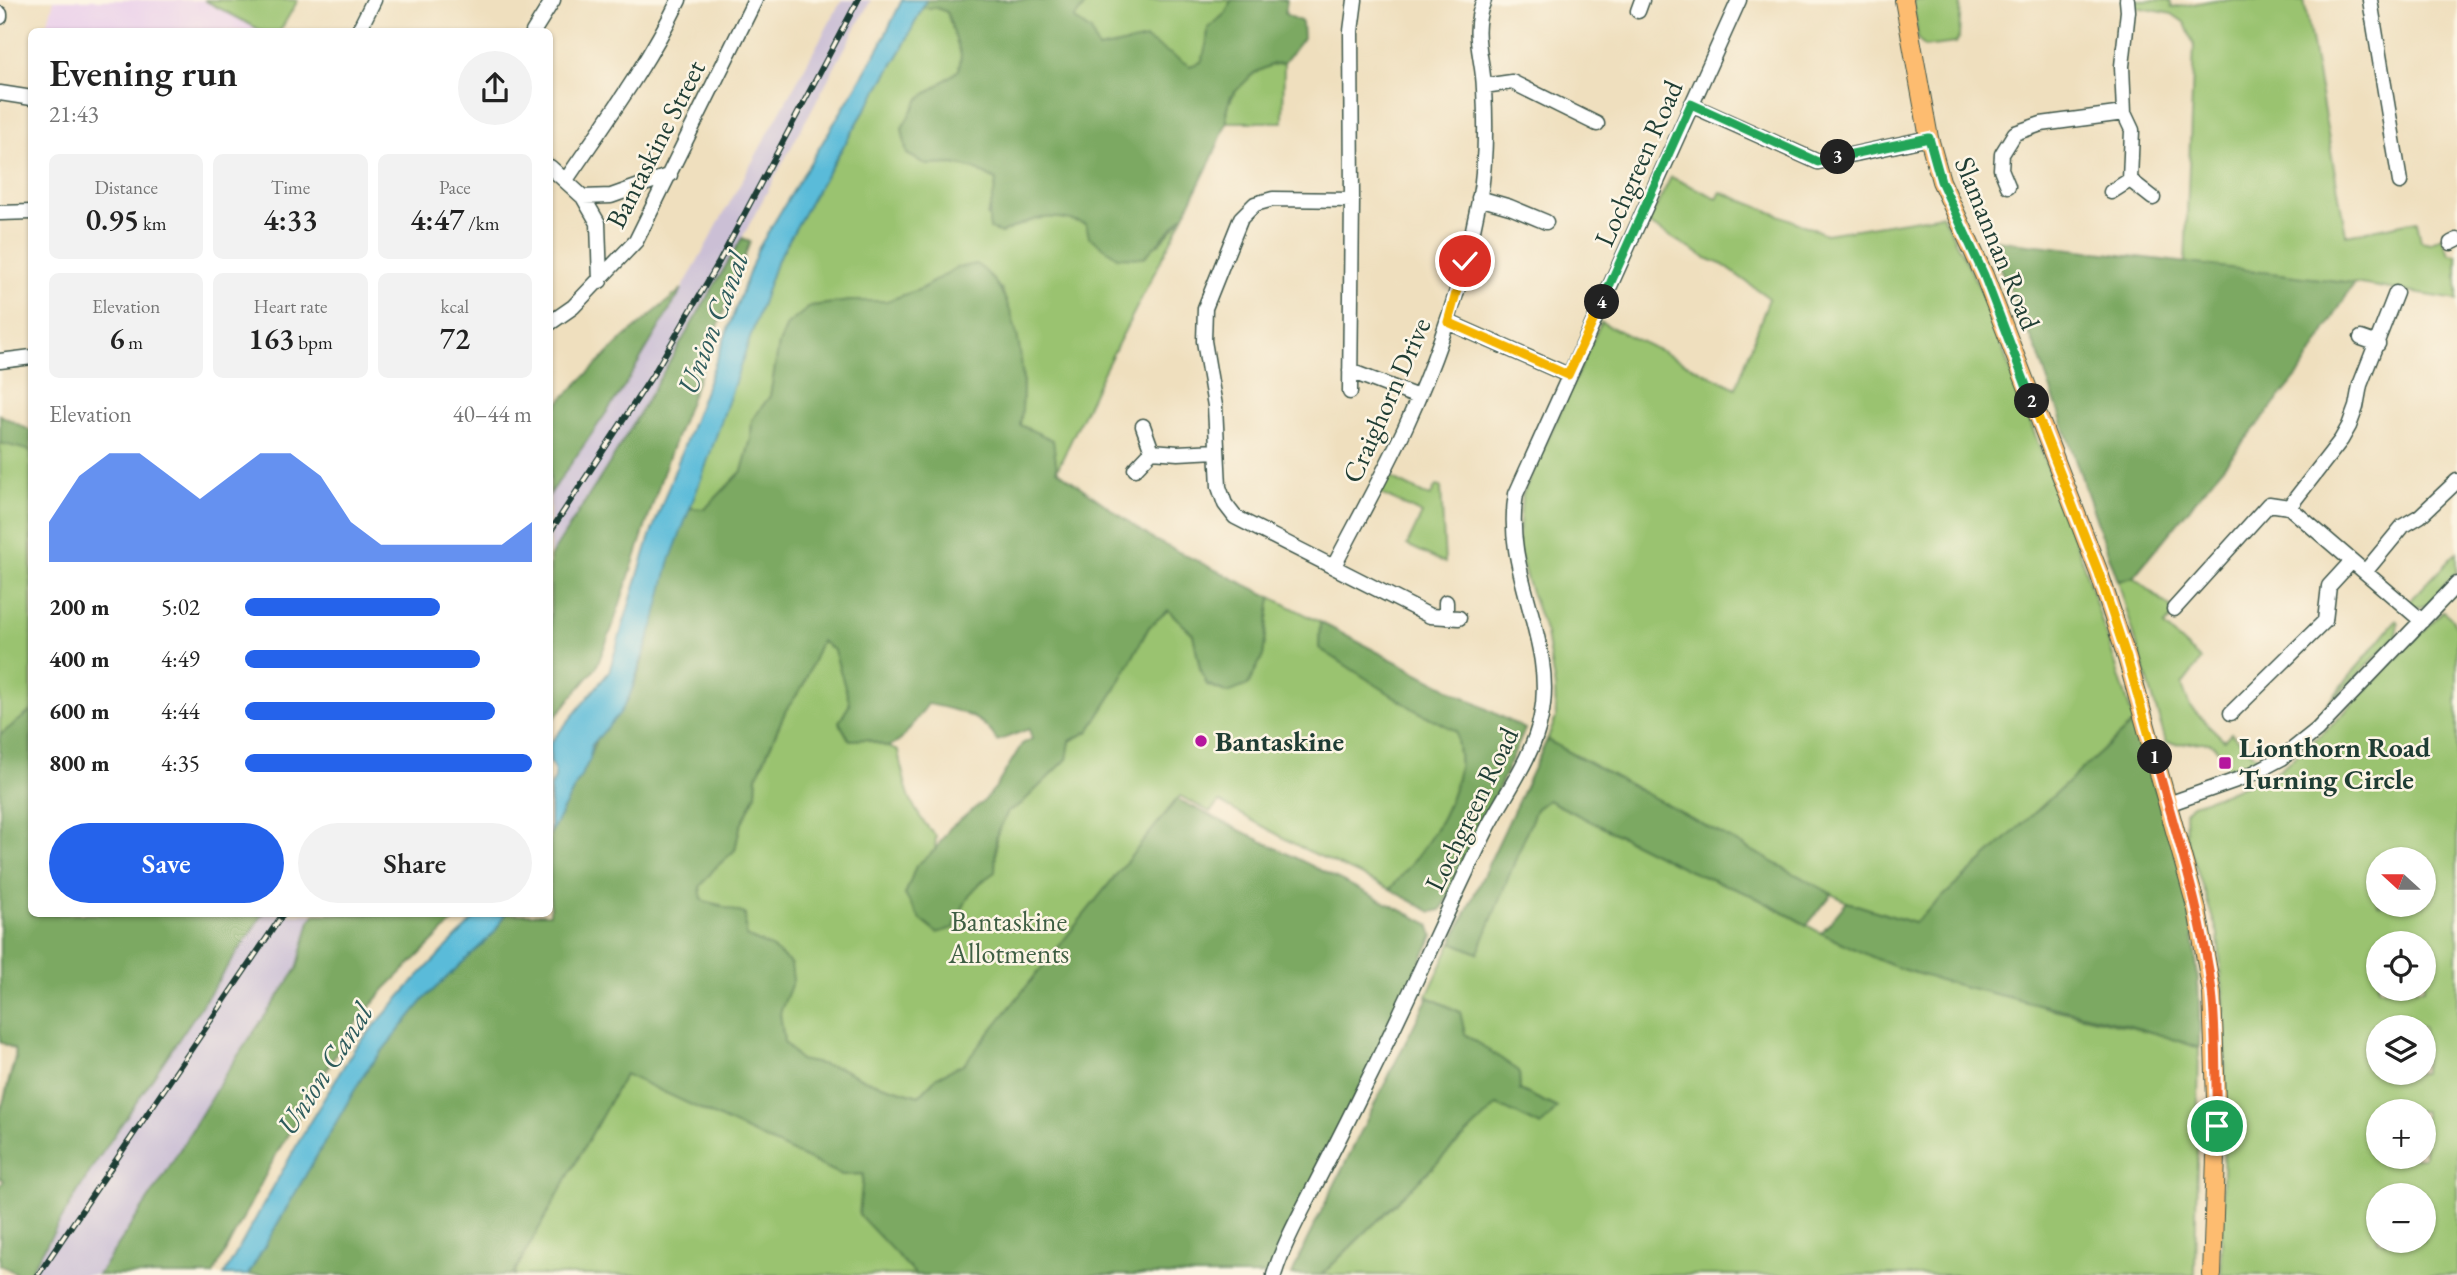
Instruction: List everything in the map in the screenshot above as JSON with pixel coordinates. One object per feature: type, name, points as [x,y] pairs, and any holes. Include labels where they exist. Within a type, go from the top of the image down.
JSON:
[{"type":"main road","name":"Slamannan Road","points":[[1904,0],[1929,138],[1941,181],[1984,275],[2099,573],[2127,658],[2197,910],[2212,993],[2217,1126],[2212,1275]]},
{"type":"street","points":[[360,28],[374,0]]},
{"type":"street","points":[[536,28],[553,0]]},
{"type":"street","points":[[566,180],[626,92],[667,26],[679,0]]},
{"type":"street","name":"Bantaskine Street","points":[[553,321],[573,307],[636,242],[755,0]]},
{"type":"street","points":[[1350,391],[1351,31],[1355,0]]},
{"type":"street","name":"Craighorn Drive","points":[[1334,566],[1404,429],[1448,322],[1479,198],[1485,139],[1484,86],[1476,36],[1478,15],[1484,0]]},
{"type":"street","name":"Lochgreen Road","points":[[1274,1275],[1288,1238],[1363,1091],[1486,831],[1535,740],[1542,706],[1543,672],[1541,650],[1524,595],[1514,546],[1511,518],[1516,494],[1739,0]]},
{"type":"street","points":[[2127,0],[2122,66],[2124,113],[2132,130],[2130,180]]},
{"type":"street","points":[[2370,0],[2400,182]]},
{"type":"street","points":[[1484,86],[1512,82],[1597,124]]},
{"type":"street","points":[[0,93],[28,97]]},
{"type":"street","points":[[1691,104],[1818,162],[1929,138]]},
{"type":"street","points":[[2008,186],[2001,169],[2002,154],[2015,133],[2041,124],[2124,113]]},
{"type":"street","points":[[553,169],[583,197],[598,223],[600,281]]},
{"type":"street","points":[[583,197],[611,196],[670,175]]},
{"type":"street","points":[[2111,192],[2130,180]]},
{"type":"street","points":[[2130,180],[2153,198]]},
{"type":"street","points":[[1479,198],[1510,206],[1546,222]]},
{"type":"street","points":[[1352,200],[1272,199],[1255,204],[1241,218],[1205,308],[1205,341],[1215,407],[1219,487],[1225,504],[1235,517],[1430,616],[1450,612]]},
{"type":"street","points":[[0,213],[28,212]]},
{"type":"street","points":[[2290,508],[2346,433],[2356,407],[2360,385],[2396,293]]},
{"type":"street","points":[[1448,322],[1568,375]]},
{"type":"street","points":[[2361,338],[2378,344]]},
{"type":"street","points":[[0,360],[28,357]]},
{"type":"street","points":[[1350,371],[1418,397]]},
{"type":"street","points":[[1143,426],[1152,451]]},
{"type":"street","points":[[1152,451],[1217,451]]},
{"type":"street","points":[[1135,469],[1152,451]]},
{"type":"street","points":[[2365,572],[2403,526],[2420,516],[2457,481]]},
{"type":"street","points":[[2174,609],[2269,504],[2290,508],[2421,621]]},
{"type":"street","points":[[2231,713],[2325,621],[2329,586],[2352,561]]},
{"type":"street","points":[[2168,804],[2248,776],[2281,758],[2317,730],[2457,584]]},
{"type":"shaded area","points":[[54,0],[298,0],[282,28],[46,28]]},
{"type":"shaded area","points":[[842,0],[871,0],[742,238],[616,453],[553,552],[553,412],[561,400],[625,337],[682,289]]},
{"type":"shaded area","points":[[215,917],[313,917],[297,968],[228,1070],[162,1179],[98,1275],[20,1275],[0,1265],[0,1186]]},
{"type":"green space","points":[[204,0],[298,0],[282,28],[256,28]]},
{"type":"green space","points":[[926,0],[1089,0],[1074,19],[1091,31],[1098,49],[1146,39],[1190,66],[1201,62],[1207,45],[1208,28],[1226,13],[1231,0],[1287,0],[1285,14],[1302,22],[1303,38],[1284,63],[1273,64],[1254,73],[1231,96],[1226,111],[1227,122],[1184,215],[1144,258],[1117,257],[1089,237],[1086,224],[1073,220],[1042,218],[1001,233],[990,229],[989,216],[996,180],[975,169],[954,164],[927,165],[907,154],[902,128],[919,99],[959,70],[961,55],[947,12],[937,8],[922,8]]},
{"type":"green space","points":[[1089,0],[1231,0],[1227,12],[1208,28],[1207,45],[1201,63],[1190,66],[1119,45],[1098,50],[1074,19]]},
{"type":"green space","points":[[1913,0],[1961,0],[1959,37],[1956,43],[1924,47],[1918,39]]},
{"type":"green space","points":[[2135,0],[2170,0],[2172,8],[2214,0],[2304,0],[2346,235],[2417,221],[2421,241],[2430,243],[2442,237],[2450,254],[2457,255],[2457,300],[2354,283],[2185,264],[2194,45],[2185,23],[2172,14],[2136,7]]},
{"type":"green space","points":[[922,8],[937,8],[947,12],[961,55],[959,71],[919,99],[902,128],[907,154],[927,165],[954,164],[975,169],[996,180],[995,195],[987,215],[1001,233],[1043,216],[1064,217],[1159,244],[1184,215],[1057,470],[1054,456],[1019,425],[1023,388],[1020,356],[1002,289],[956,268],[921,289],[887,301],[850,301],[811,306],[787,325],[779,344],[770,396],[752,420],[751,439],[742,471],[705,509],[690,508],[776,263],[902,49]]},
{"type":"green space","points":[[1284,63],[1283,122],[1227,122],[1231,100],[1244,82],[1263,69]]},
{"type":"green space","points":[[1671,177],[1717,198],[1721,192],[1826,234],[1942,215],[1979,287],[2080,554],[2134,722],[1914,923],[1847,902],[1547,740],[1556,718],[1555,688],[1546,634],[1518,546],[1522,496],[1601,322],[1736,388],[1769,298],[1723,265],[1706,258],[1648,223]]},
{"type":"green space","points":[[742,238],[750,242],[665,467],[612,628],[596,668],[553,720],[553,552],[616,453]]},
{"type":"green space","points":[[1987,239],[2354,283],[2300,373],[2133,577],[2118,581],[2038,353]]},
{"type":"green space","points":[[976,264],[991,277],[1003,294],[1018,337],[1023,384],[1020,425],[1053,440],[1057,470],[1154,540],[1271,597],[1263,656],[1248,685],[1228,693],[1207,684],[1200,668],[1193,634],[1168,610],[1149,627],[1089,731],[1070,741],[1067,759],[1020,805],[1008,811],[996,837],[995,872],[969,896],[954,928],[937,933],[920,919],[905,895],[916,866],[935,850],[950,828],[985,800],[996,787],[1022,744],[1032,739],[1029,729],[997,741],[976,719],[928,704],[901,740],[888,747],[866,739],[850,740],[839,722],[850,704],[834,650],[821,641],[803,686],[786,710],[757,776],[756,794],[740,827],[735,850],[714,869],[700,887],[702,900],[745,914],[746,936],[771,947],[791,964],[793,980],[780,1013],[784,1042],[800,1060],[840,1068],[865,1080],[919,1096],[937,1077],[965,1063],[1177,799],[1429,924],[1433,936],[1270,1275],[916,1275],[859,1215],[863,1174],[842,1175],[625,1074],[513,1275],[248,1275],[365,1072],[426,997],[494,933],[503,917],[553,917],[553,828],[590,759],[596,742],[625,705],[636,681],[671,556],[690,508],[705,509],[742,471],[751,439],[752,420],[770,396],[779,344],[787,325],[811,306],[850,301],[887,301],[921,289],[956,268]]},
{"type":"green space","points":[[682,289],[622,390],[553,490],[553,412],[561,400],[625,337]]},
{"type":"green space","points":[[0,415],[28,429],[28,917],[32,917],[4,1179],[0,1178],[0,1114],[16,1053],[11,1045],[0,1042]]},
{"type":"green space","points":[[0,415],[28,429],[28,450],[0,443]]},
{"type":"green space","points":[[1387,476],[1430,497],[1436,486],[1441,487],[1445,563],[1407,545],[1422,514],[1379,493]]},
{"type":"green space","points":[[2457,552],[2457,571],[2426,605],[2417,607],[2408,603]]},
{"type":"green space","points":[[2133,577],[2176,612],[2164,626],[2201,660],[2182,685],[2190,707],[2224,740],[2231,733],[2261,761],[2235,773],[2228,770],[2222,756],[2210,743],[2166,742],[2118,581]]},
{"type":"green space","name":"Bantaskine Allotments","points":[[1271,597],[1320,622],[1319,648],[1415,710],[1456,731],[1459,765],[1449,803],[1433,834],[1390,889],[1300,847],[1219,802],[1210,812],[1180,796],[965,1064],[937,1077],[919,1096],[865,1080],[840,1068],[800,1061],[784,1042],[780,1013],[793,980],[771,947],[746,936],[721,905],[702,901],[700,887],[714,869],[735,850],[740,827],[756,794],[757,776],[786,710],[803,686],[821,641],[834,650],[850,704],[839,722],[849,740],[866,739],[898,751],[909,796],[936,836],[935,850],[916,866],[905,895],[954,928],[969,896],[995,872],[996,837],[1008,811],[1020,805],[1067,759],[1070,741],[1089,731],[1149,627],[1168,610],[1193,634],[1200,668],[1207,685],[1228,693],[1263,656]]},
{"type":"green space","points":[[2443,611],[2450,617],[2457,627],[2457,1275],[2221,1275],[2226,1029],[2218,934],[2186,836],[2185,812],[2192,804],[2224,794],[2279,770],[2332,725]]},
{"type":"green space","points":[[2396,620],[2396,636],[2319,714]]},
{"type":"green space","points":[[1320,622],[1525,729],[1465,864],[1441,910],[1431,912],[1390,889],[1433,834],[1449,803],[1459,765],[1456,731],[1415,710],[1319,648]]},
{"type":"green space","points":[[28,713],[28,917],[261,917],[92,1168],[28,1275],[20,1275],[0,1265],[0,1186],[4,1180],[0,1178],[0,1114],[16,1058],[14,1049],[0,1042],[0,735]]},
{"type":"green space","points":[[2134,722],[2172,842],[2188,903],[2197,965],[2199,1048],[2125,1025],[1899,968],[1821,933],[1847,902],[1914,923]]},
{"type":"green space","points":[[1547,740],[1832,894],[1807,925],[1751,895],[1690,871],[1548,800],[1536,809],[1478,953],[1452,942]]},
{"type":"green space","points":[[1548,800],[1690,871],[1751,895],[1821,933],[1897,967],[2048,1008],[2163,1035],[2199,1048],[2195,1275],[1322,1275],[1497,1104],[1541,1125],[1556,1107],[1520,1090],[1519,1071],[1465,1034],[1460,1012],[1427,996],[1452,942],[1477,953],[1536,809]]},
{"type":"green space","points":[[313,917],[458,917],[385,989],[348,1034],[278,1151],[213,1275],[98,1275],[162,1179],[228,1070],[297,969]]},
{"type":"green space","points":[[1428,997],[1460,1012],[1465,1034],[1519,1071],[1520,1090],[1557,1108],[1541,1126],[1497,1105],[1321,1275],[1292,1275],[1305,1244]]},
{"type":"green space","points":[[625,1074],[842,1175],[863,1174],[862,1192],[894,1250],[916,1275],[513,1275]]},
{"type":"water","points":[[902,0],[926,0],[902,49],[776,263],[703,474],[669,563],[655,620],[629,697],[620,713],[591,746],[590,759],[553,828],[553,739],[609,672],[649,539],[758,249],[880,46]]},
{"type":"water","points":[[476,917],[503,917],[494,933],[426,997],[365,1072],[248,1275],[224,1275],[354,1049],[414,981]]},
{"type":"railway","points":[[553,527],[654,373],[719,262],[858,0]]},
{"type":"railway","points":[[38,1275],[281,917]]},
{"type":"place","name":"Bantaskine","points":[[1201,741]]},
{"type":"place","name":"Lionthorn Road Turning Circle","points":[[2225,763]]},
{"type":"route","points":[[1465,261],[1448,322],[1568,375],[1691,104],[1818,162],[1929,138],[1941,181],[1984,275],[2099,573],[2127,658],[2197,910],[2205,949],[2212,993],[2217,1126]]},
{"type":"water label","name":"Union Canal","points":[[713,323]]},
{"type":"water label","name":"Union Canal","points":[[325,1069]]}]
